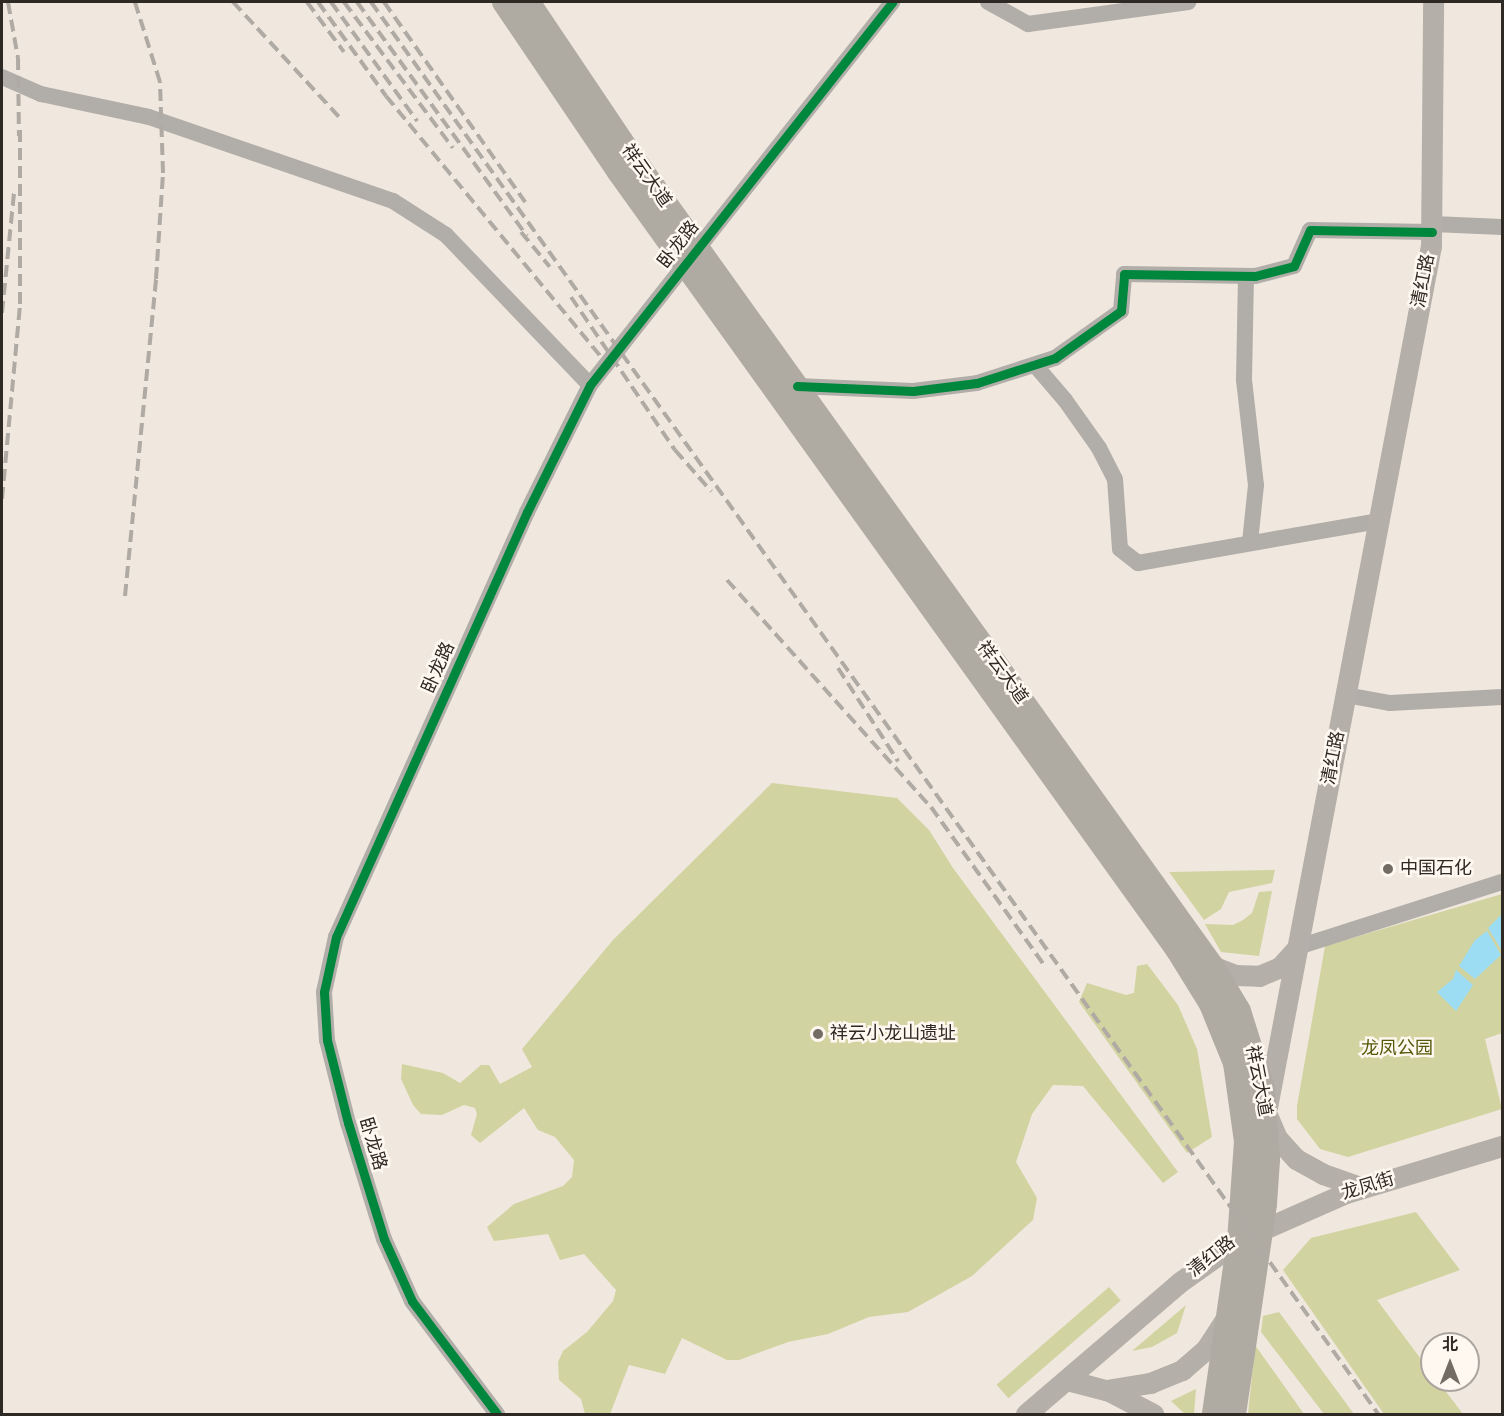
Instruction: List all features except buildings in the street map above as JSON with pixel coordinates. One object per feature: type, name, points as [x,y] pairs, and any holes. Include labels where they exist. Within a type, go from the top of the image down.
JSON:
[{"type":"highway","name":"祥云大道","points":[[504,2],[691,256],[1177,949],[1211,1004],[1231,1051],[1244,1113],[1245,1180],[1239,1240],[1214,1414]]},
{"type":"highway","name":"祥云大道","points":[[528,2],[691,256],[796,386],[1212,966],[1244,1021],[1256,1058],[1266,1111],[1268,1171],[1262,1229],[1234,1414]]},
{"type":"main road","name":"清红路","points":[[1026,1414],[1180,1282],[1239,1240],[1298,947],[1433,228],[1433,2]]},
{"type":"main road","points":[[1212,966],[1242,976],[1264,975],[1280,967],[1298,947]]},
{"type":"main road","points":[[1266,1111],[1277,1138],[1296,1159],[1323,1174],[1363,1188]]},
{"type":"main road","name":"龙凤街","points":[[1239,1240],[1363,1188],[1503,1146]]},
{"type":"main road","points":[[1106,1390],[1150,1383],[1182,1370],[1206,1349],[1226,1320]]},
{"type":"main road","points":[[1067,1380],[1106,1390],[1153,1414]]},
{"type":"street","name":"卧龙路","points":[[497,1414],[420,1314],[392,1260],[335,1078],[324,1015],[324,992],[336,937],[356,887],[527,512],[590,385],[892,2]]},
{"type":"street","points":[[988,2],[1028,24],[1189,2]]},
{"type":"street","points":[[2,77],[41,94],[149,117],[393,201],[446,235],[590,385]]},
{"type":"street","points":[[796,386],[913,391],[977,383],[1055,358],[1121,311],[1124,274],[1246,276],[1294,266],[1310,230],[1503,227]]},
{"type":"street","points":[[1246,276],[1244,380],[1256,485],[1250,542]]},
{"type":"street","points":[[1035,365],[1065,400],[1115,479],[1117,531],[1125,557],[1138,563],[1379,520]]},
{"type":"street","points":[[1346,695],[1390,703],[1503,697]]},
{"type":"street","points":[[1298,947],[1503,882]]},
{"type":"green space","points":[[772,783],[897,798],[929,830],[953,868],[1178,1172],[1163,1183],[1083,1086],[1053,1085],[1032,1114],[1016,1162],[1037,1198],[1033,1220],[972,1276],[908,1312],[869,1317],[828,1334],[788,1342],[739,1360],[727,1360],[682,1338],[665,1374],[629,1365],[610,1414],[585,1414],[581,1399],[559,1380],[558,1362],[563,1351],[587,1332],[613,1301],[616,1290],[584,1254],[560,1260],[548,1234],[494,1241],[487,1227],[514,1204],[563,1186],[572,1177],[574,1160],[555,1137],[538,1130],[524,1108],[480,1143],[471,1135],[477,1114],[475,1108],[464,1105],[442,1115],[421,1114],[413,1105],[401,1079],[402,1064],[443,1073],[460,1083],[481,1065],[489,1065],[500,1084],[532,1067],[522,1049],[613,940]]},
{"type":"green space","points":[[1275,870],[1272,883],[1229,892],[1221,909],[1204,920],[1169,872]]},
{"type":"green space","points":[[1272,891],[1259,956],[1221,952],[1205,924],[1233,925],[1252,913],[1259,892]]},
{"type":"green space","name":"龙凤公园","points":[[1502,894],[1502,1033],[1485,1039],[1502,1109],[1348,1157],[1320,1149],[1297,1119],[1297,1106],[1325,946]]},
{"type":"green space","points":[[1147,964],[1178,1005],[1197,1049],[1212,1137],[1187,1153],[1079,1002],[1087,983],[1126,995],[1134,993],[1137,966]]},
{"type":"green space","points":[[1416,1212],[1460,1270],[1377,1300],[1420,1358],[1420,1392],[1446,1392],[1463,1414],[1384,1414],[1283,1270],[1311,1238]]},
{"type":"green space","points":[[1109,1287],[1121,1301],[1008,1398],[997,1385]]},
{"type":"green space","points":[[1186,1305],[1177,1333],[1152,1347],[1132,1351]]},
{"type":"green space","points":[[1279,1312],[1354,1414],[1324,1414],[1261,1332],[1263,1316]]},
{"type":"green space","points":[[1255,1345],[1304,1414],[1248,1414]]},
{"type":"green space","points":[[1196,1389],[1194,1414],[1185,1414],[1171,1401]]},
{"type":"water","points":[[1502,914],[1502,951],[1488,928]]},
{"type":"water","points":[[1487,931],[1501,955],[1475,979],[1459,966],[1475,940]]},
{"type":"water","points":[[1456,970],[1473,985],[1456,1011],[1437,992],[1453,979]]},
{"type":"railway","points":[[8,2],[18,58],[19,136]]},
{"type":"railway","points":[[125,596],[156,279],[163,173],[160,82],[135,2]]},
{"type":"railway","points":[[233,2],[339,117]]},
{"type":"railway","points":[[307,2],[344,52]]},
{"type":"railway","points":[[318,2],[386,96],[614,373]]},
{"type":"railway","points":[[331,2],[417,121]]},
{"type":"railway","points":[[344,2],[453,148]]},
{"type":"railway","points":[[357,2],[527,236]]},
{"type":"railway","points":[[371,2],[1378,1414]]},
{"type":"railway","points":[[384,2],[525,202]]},
{"type":"railway","points":[[2,499],[20,304],[20,130]]},
{"type":"railway","points":[[2,313],[14,192]]},
{"type":"railway","points":[[521,232],[550,267]]},
{"type":"railway","points":[[571,297],[675,450],[711,491]]},
{"type":"railway","points":[[727,580],[931,807],[1044,965]]},
{"type":"railway","points":[[838,668],[898,761]]},
{"type":"cycle path","points":[[497,1414],[412,1301],[384,1239],[348,1123],[327,1040],[324,992],[336,937],[527,512],[590,385],[892,2]]},
{"type":"cycle path","points":[[797,386],[913,391],[977,383],[1055,358],[1121,311],[1124,274],[1255,276],[1294,266],[1310,230],[1432,232]]},
{"type":"place","name":"中国石化","points":[[1388,869]]},
{"type":"place","name":"祥云小龙山遗址","points":[[818,1034]]}]
